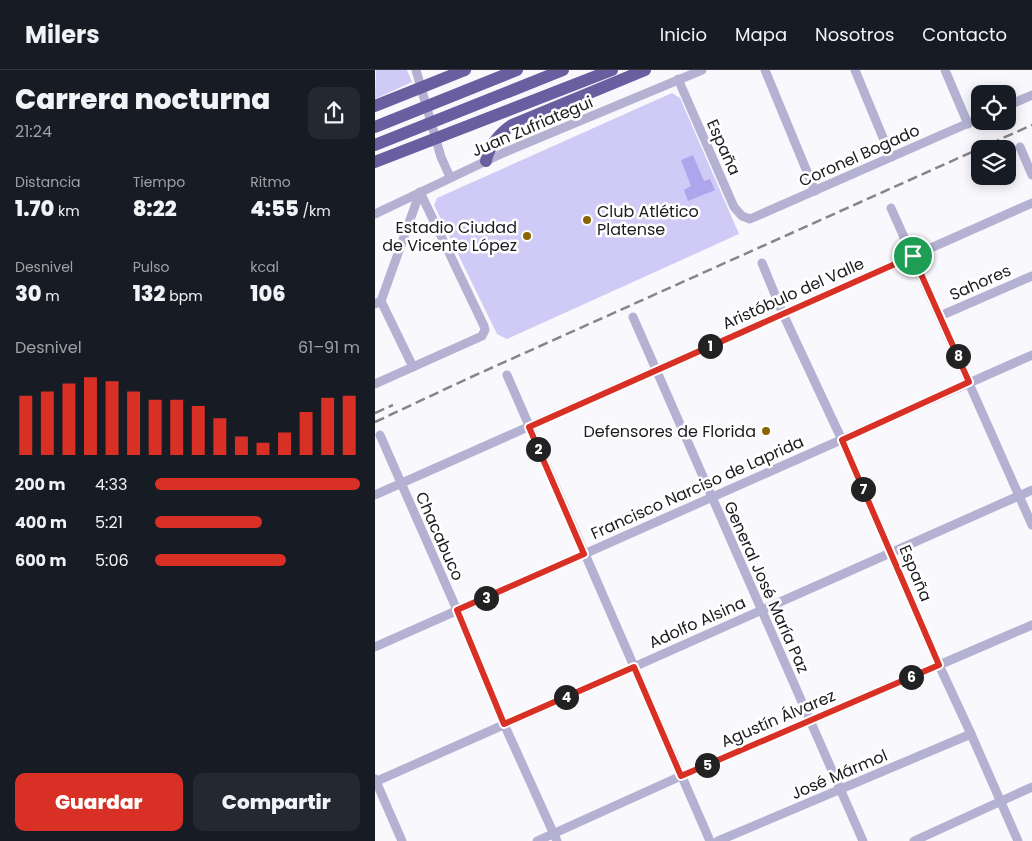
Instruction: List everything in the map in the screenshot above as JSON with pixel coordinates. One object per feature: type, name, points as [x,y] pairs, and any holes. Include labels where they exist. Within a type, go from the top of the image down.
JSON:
[{"type":"highway","points":[[375,106],[465,70]]},
{"type":"highway","points":[[375,127],[517,70]]},
{"type":"highway","points":[[375,145],[563,70]]},
{"type":"highway","points":[[375,162],[612,70]]},
{"type":"highway","points":[[486,161],[489,152],[500,135],[512,125],[645,70]]},
{"type":"street","points":[[417,70],[441,157],[450,178]]},
{"type":"street","name":"Juan Zufriategui","points":[[375,214],[486,161],[702,70]]},
{"type":"street","points":[[765,70],[815,191]]},
{"type":"street","points":[[855,70],[891,157]]},
{"type":"street","points":[[945,70],[968,124]]},
{"type":"street","name":"España","points":[[678,79],[734,207],[742,216],[750,219]]},
{"type":"street","points":[[1016,102],[1032,95]]},
{"type":"street","name":"Coronel Bogado","points":[[750,219],[971,122]]},
{"type":"street","points":[[1020,147],[1032,175]]},
{"type":"street","points":[[413,367],[378,303],[420,192]]},
{"type":"street","points":[[375,384],[483,336],[484,333],[484,326],[420,192]]},
{"type":"street","name":"Aristóbulo del Valle","points":[[375,495],[1032,204]]},
{"type":"street","points":[[891,208],[1032,525]]},
{"type":"street","name":"España","points":[[762,263],[1018,841]]},
{"type":"street","name":"Sahores","points":[[940,316],[1032,276]]},
{"type":"street","name":"General José María Paz","points":[[633,317],[863,841]]},
{"type":"street","name":"Francisco Narciso de Laprida","points":[[375,647],[1032,355]]},
{"type":"street","points":[[507,375],[710,841]]},
{"type":"street","name":"Chacabuco","points":[[380,435],[457,610],[504,724],[555,837]]},
{"type":"street","name":"Adolfo Alsina","points":[[375,780],[1032,490]]},
{"type":"street","name":"Agustín Álvarez","points":[[537,841],[555,837],[681,776],[1032,625]]},
{"type":"street","name":"José Mármol","points":[[719,841],[971,734]]},
{"type":"street","points":[[375,780],[402,841]]},
{"type":"street","points":[[914,841],[1032,787]]},
{"type":"shaded area","points":[[376,70],[407,70],[412,82],[375,99]]},
{"type":"shaded area","name":"Club Atlético Platense","points":[[672,93],[680,98],[739,234],[507,339],[497,334],[434,205],[437,198]]},
{"type":"shaded area","points":[[693,155],[704,181],[710,179],[715,190],[688,201],[684,190],[691,186],[681,160]]},
{"type":"railway","points":[[375,422],[1032,125]]},
{"type":"railway","points":[[375,413],[393,405]]},
{"type":"place","name":"Club Atlético Platense","points":[[587,220]]},
{"type":"place","name":"Estadio Ciudad de Vicente López","points":[[527,236]]},
{"type":"place","name":"Defensores de Florida","points":[[766,431]]},
{"type":"route","points":[[913,256],[969,382],[842,440],[939,665],[681,776],[634,667],[504,724],[457,610],[584,554],[529,427],[913,256]]}]
